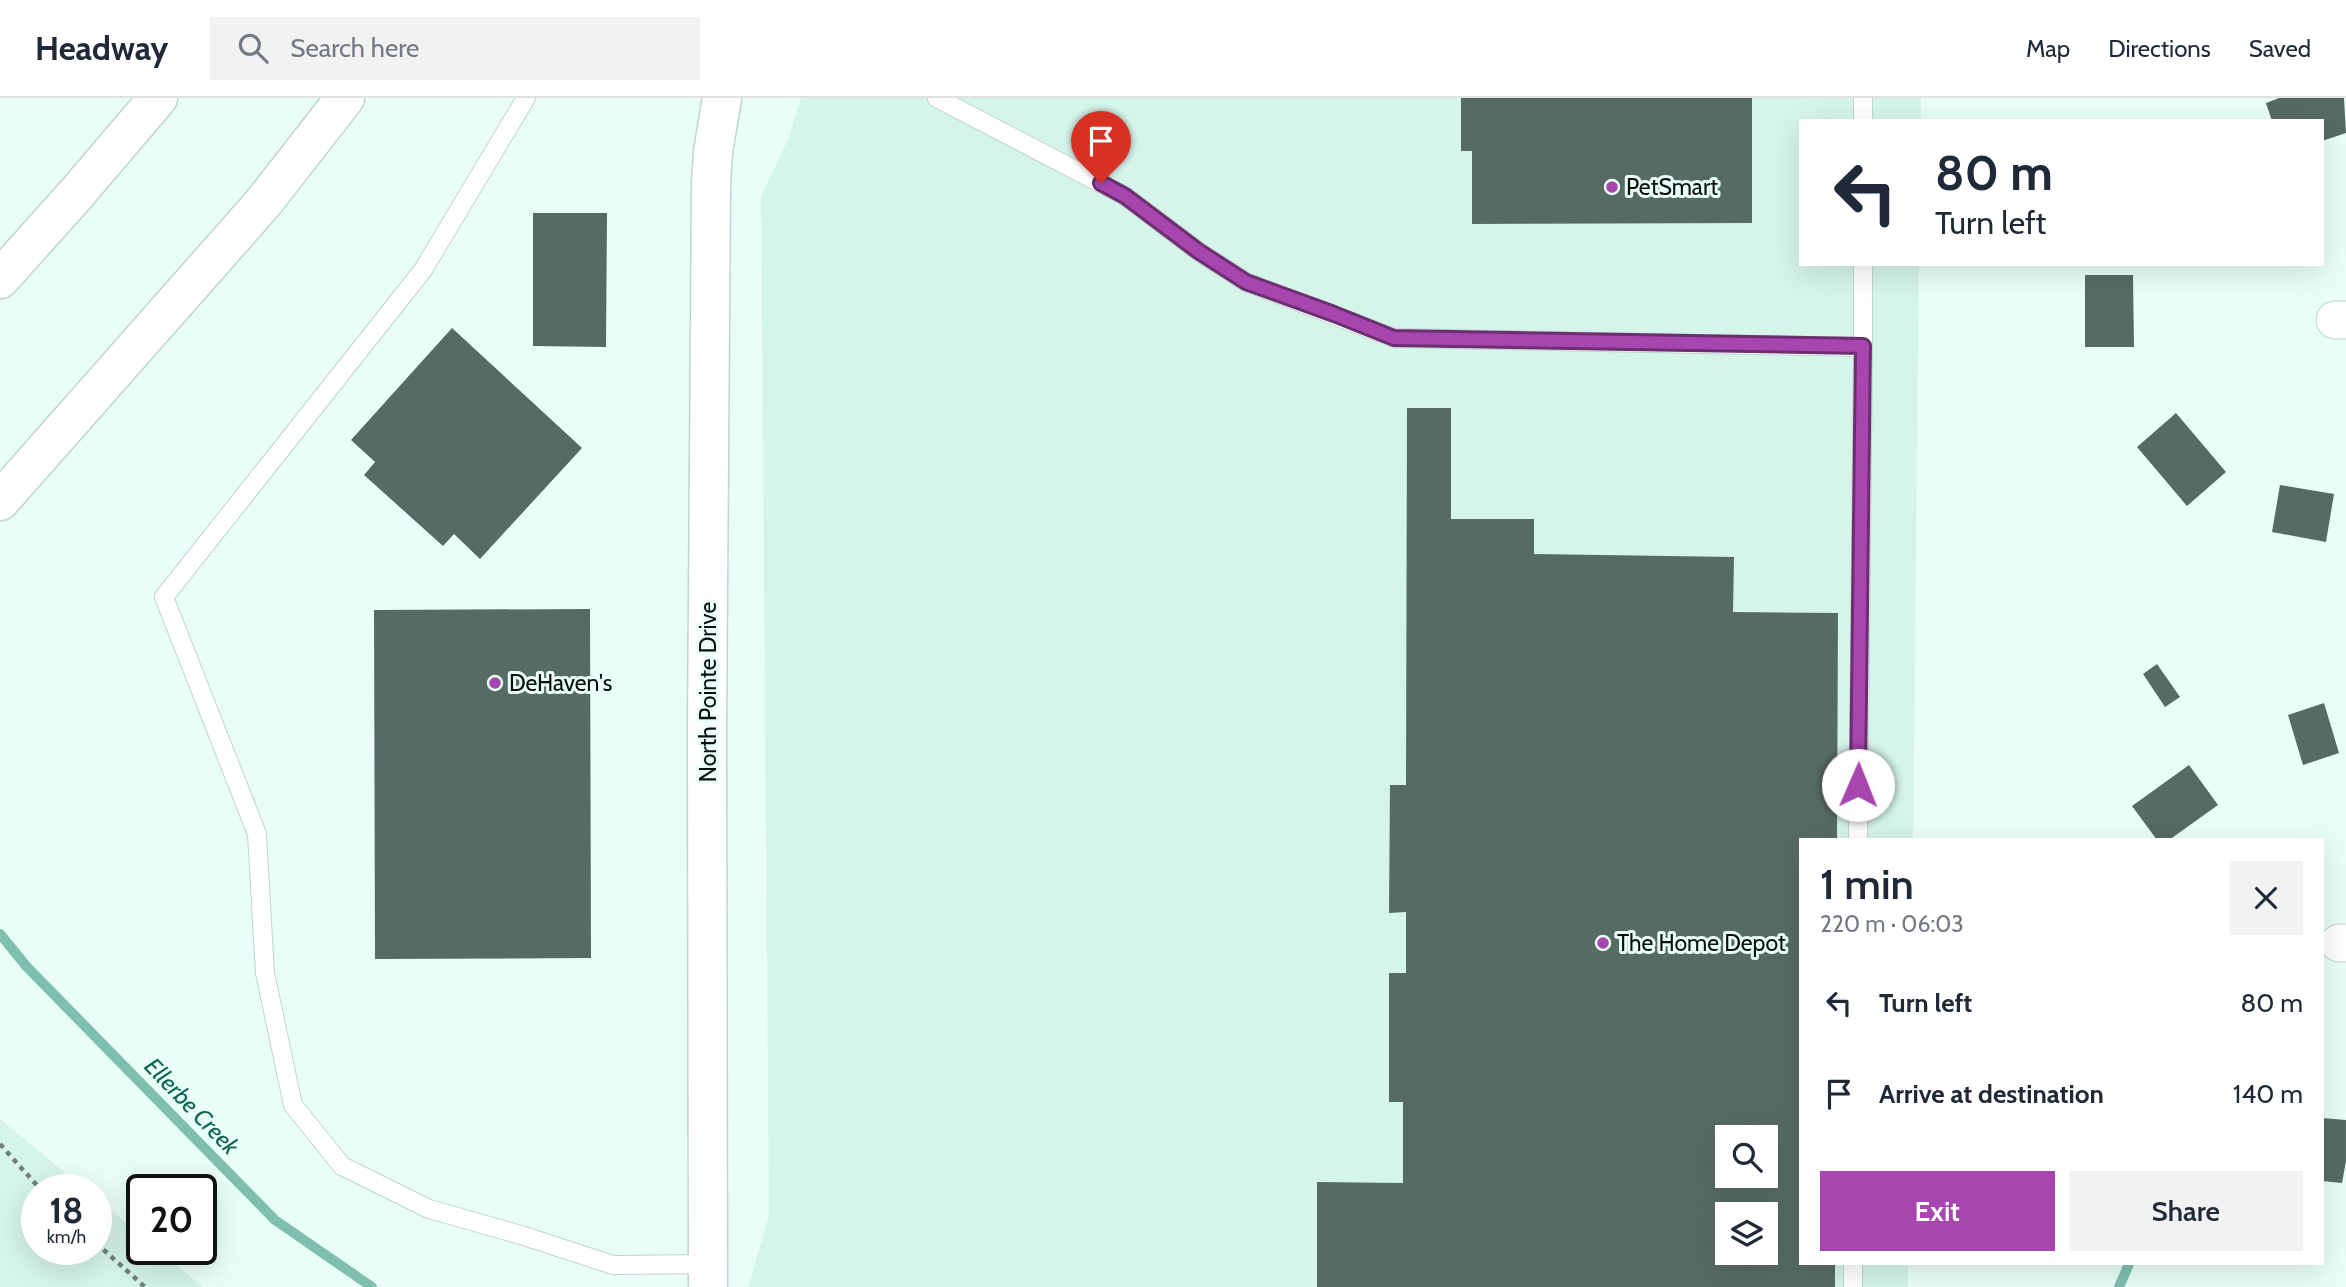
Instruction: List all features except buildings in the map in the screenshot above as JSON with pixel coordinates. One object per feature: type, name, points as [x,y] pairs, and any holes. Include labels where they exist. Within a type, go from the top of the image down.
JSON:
[{"type":"main road","points":[[0,279],[158,98]]},
{"type":"main road","points":[[0,501],[262,202],[345,98]]},
{"type":"main road","name":"North Pointe Drive","points":[[708,1275],[707,718],[711,197],[713,152],[722,98]]},
{"type":"lane","points":[[526,98],[422,270],[164,597],[257,834],[265,973],[293,1105],[301,1115],[342,1166],[429,1209],[613,1265],[708,1275]]},
{"type":"lane","points":[[937,98],[1125,196],[1198,251],[1246,282],[1394,338],[1863,346]]},
{"type":"lane","points":[[1863,98],[1863,119]]},
{"type":"lane","points":[[1858,838],[1863,266]]},
{"type":"lane","points":[[1853,1265],[1853,1287]]},
{"type":"path","points":[[0,1144],[27,1174]]},
{"type":"path","points":[[112,1257],[145,1287]]},
{"type":"shaded area","points":[[801,98],[1921,98],[1921,119],[1799,119],[1799,266],[1919,266],[1913,838],[1799,838],[1799,1265],[1908,1265],[1908,1287],[748,1287],[769,1215],[761,197],[789,137]]},
{"type":"shaded area","points":[[0,1119],[67,1174],[21,1174],[21,1265],[112,1265],[112,1211],[126,1223],[126,1265],[176,1265],[203,1287],[0,1287]]},
{"type":"waterway","name":"Ellerbe Creek","points":[[0,934],[27,967],[275,1220],[372,1287]]},
{"type":"waterway","points":[[2119,1287],[2129,1265]]},
{"type":"place","name":"PetSmart","points":[[1612,187]]},
{"type":"place","name":"DeHaven's","points":[[495,683]]},
{"type":"place","name":"The Home Depot","points":[[1603,943]]},
{"type":"route","points":[[1101,183],[1125,196],[1198,251],[1246,282],[1394,338],[1863,346],[1858,785]]}]
